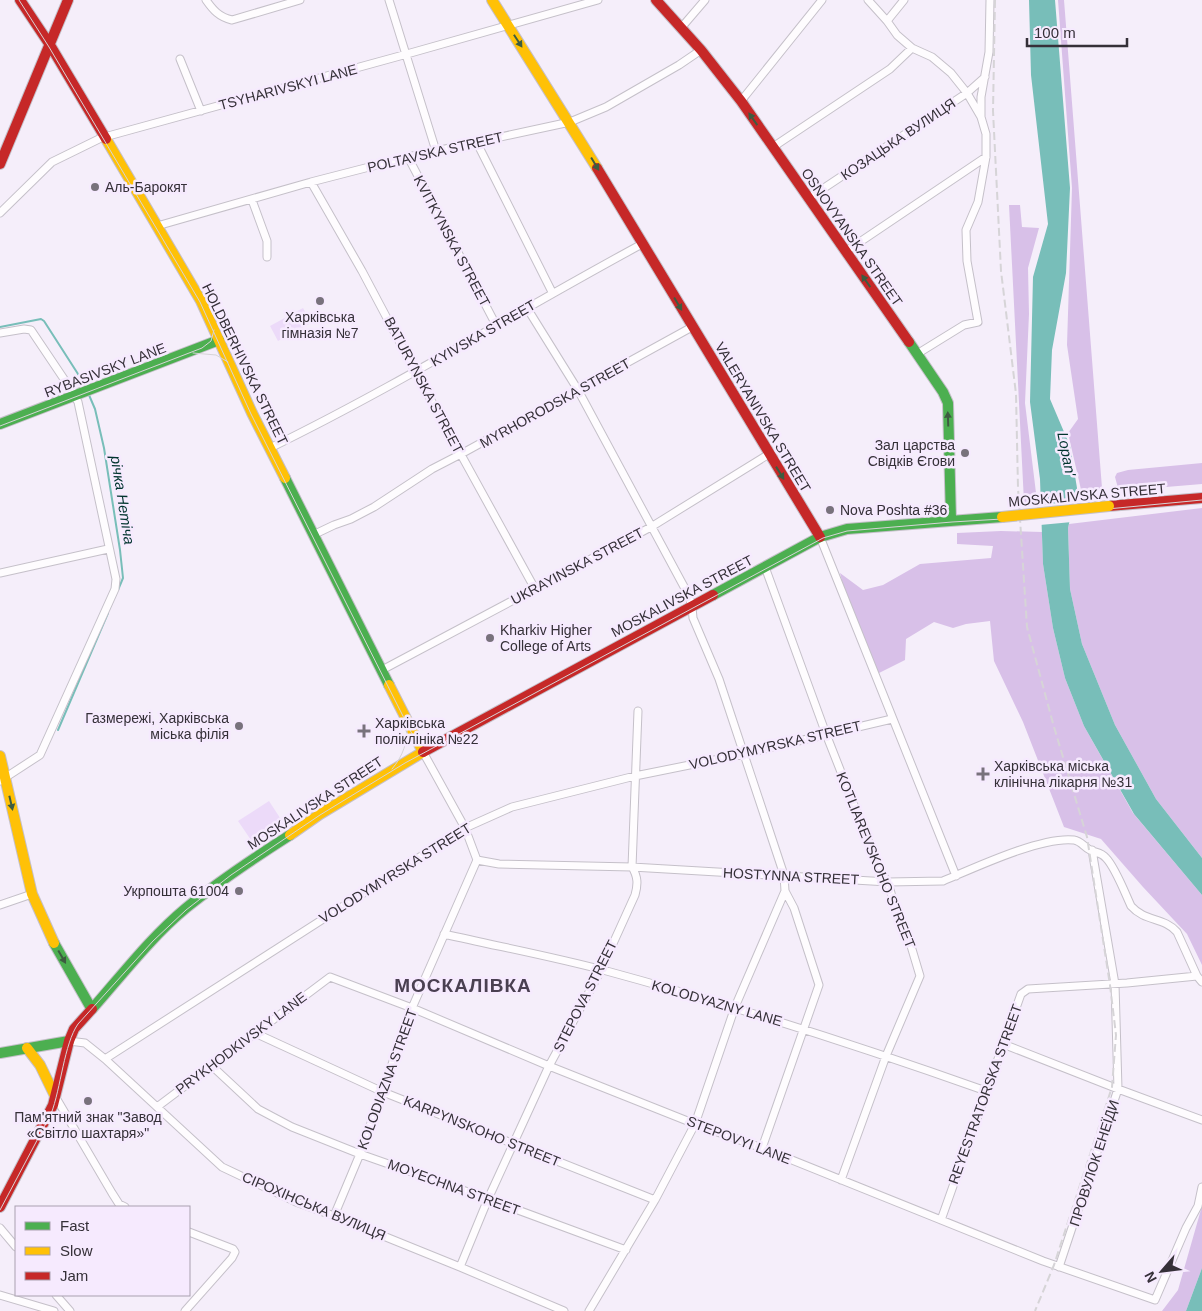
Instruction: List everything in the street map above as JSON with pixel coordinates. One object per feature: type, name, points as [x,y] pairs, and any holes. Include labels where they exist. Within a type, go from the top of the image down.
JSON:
[{"type":"street","name":"HOLDBERHIVSKA STREET","points":[[20,0],[50,45],[201,301],[270,448],[423,752]]},
{"type":"street","points":[[0,161],[68,0]]},
{"type":"street","points":[[206,0],[215,12],[224,18],[232,20],[300,0]]},
{"type":"street","points":[[390,0],[436,151]]},
{"type":"street","name":"VALERYANIVSKA STREET","points":[[492,0],[570,122],[768,454],[820,537],[956,876]]},
{"type":"street","name":"TSYHARIVSKYI LANE","points":[[0,213],[52,162],[105,137],[598,0]]},
{"type":"street","name":"OSNOVYANSKA STREET","points":[[656,0],[701,50],[741,101],[943,392],[948,403],[951,520]]},
{"type":"street","points":[[681,28],[704,0]]},
{"type":"street","points":[[741,101],[822,0]]},
{"type":"street","points":[[868,0],[887,21],[896,35],[912,48],[932,57],[951,73],[967,93],[981,117],[986,134],[986,157],[978,202],[966,230],[967,261],[978,322],[964,325],[917,354]]},
{"type":"street","points":[[887,21],[904,0]]},
{"type":"street","points":[[981,117],[989,52],[990,0]]},
{"type":"street","points":[[773,147],[890,69],[912,48]]},
{"type":"street","name":"POLTAVSKA STREET","points":[[157,226],[311,182],[408,157],[570,122],[606,107],[680,65],[701,50]]},
{"type":"street","points":[[180,59],[201,111]]},
{"type":"street","name":"КОЗАЦЬКА ВУЛИЦЯ","points":[[808,198],[967,93],[985,76]]},
{"type":"street","points":[[476,142],[552,292]]},
{"type":"street","name":"KVITKYNSKA STREET","points":[[408,157],[496,324]]},
{"type":"street","points":[[846,252],[986,157]]},
{"type":"street","name":"BATURYNSKA STREET","points":[[311,182],[362,270],[415,371],[535,588]]},
{"type":"street","points":[[252,200],[267,241],[267,257]]},
{"type":"street","name":"KYIVSKA STREET","points":[[270,448],[415,371],[552,292],[642,244]]},
{"type":"street","points":[[527,308],[578,390],[689,596],[693,618],[719,679],[784,875],[786,891],[794,908],[819,985],[762,1148]]},
{"type":"street","name":"MYRHORODSKA STREET","points":[[313,535],[366,511],[432,468],[461,454],[692,327]]},
{"type":"street","points":[[0,333],[24,329],[31,330],[37,336],[78,402],[108,549],[114,569],[115,589],[40,755],[3,780]]},
{"type":"street","name":"RYBASIVSKY LANE","points":[[0,424],[75,397],[219,340]]},
{"type":"street","name":"UKRAYINSKA STREET","points":[[382,670],[651,527],[768,454]]},
{"type":"street","name":"MOSKALIVSKA STREET","points":[[0,1207],[48,1116],[56,1096],[69,1041],[74,1028],[152,941],[185,909],[230,874],[320,814],[423,752],[820,537],[845,530],[1202,498]]},
{"type":"street","points":[[0,573],[108,549]]},
{"type":"street","name":"KOTLIAREVSKOHO STREET","points":[[765,567],[826,734],[880,871],[888,882],[895,908],[908,936],[920,976],[886,1056],[842,1180]]},
{"type":"street","name":"STEPOVA STREET","points":[[460,1267],[488,1199],[549,1066],[601,970],[635,896],[638,883],[637,875],[632,867],[638,711]]},
{"type":"street","name":"VOLODYMYRSKA STREET","points":[[104,1059],[464,828],[512,806],[635,776],[744,754],[892,719]]},
{"type":"street","points":[[423,752],[464,828],[477,860]]},
{"type":"street","points":[[0,756],[3,780],[32,894],[55,946],[91,1008]]},
{"type":"street","name":"HOSTYNNA STREET","points":[[477,860],[499,864],[632,867],[888,882],[938,882],[1011,853],[1055,841],[1074,840],[1093,851]]},
{"type":"street","points":[[1093,851],[1100,852],[1107,859],[1131,906],[1136,912],[1142,916],[1167,924],[1176,932],[1196,976],[1202,982]]},
{"type":"street","name":"ПРОВУЛОК ЕНЕЇДИ","points":[[1059,1267],[1118,1089],[1115,984],[1093,851]]},
{"type":"street","name":"KOLODIAZNA STREET","points":[[334,1216],[360,1154],[412,1008],[477,860]]},
{"type":"street","points":[[589,1311],[655,1200],[695,1124],[735,1007],[786,891]]},
{"type":"street","points":[[0,905],[32,894]]},
{"type":"street","name":"KOLODYAZNY LANE","points":[[444,934],[601,970],[735,1007],[803,1028],[986,1091]]},
{"type":"street","name":"REYESTRATORSKA STREET","points":[[941,1220],[1021,994],[1028,989],[1115,984],[1196,976]]},
{"type":"street","name":"STEPOVYI LANE","points":[[326,979],[334,977],[695,1124],[762,1148],[1059,1267],[1155,1300],[1186,1228],[1198,1206],[1202,1187]]},
{"type":"street","name":"PRYKHODKIVSKY LANE","points":[[157,1107],[213,1067],[326,979]]},
{"type":"street","name":"KARPYNSKOHO STREET","points":[[255,1033],[382,1092],[655,1200]]},
{"type":"street","points":[[0,1053],[69,1041]]},
{"type":"street","name":"СІРОХІНСЬКА ВУЛИЦЯ","points":[[69,1041],[85,1043],[222,1167],[296,1202],[460,1267],[564,1311]]},
{"type":"street","points":[[1003,1044],[1202,1120]]},
{"type":"street","points":[[27,1048],[40,1065],[112,1193],[119,1204],[124,1206]]},
{"type":"street","name":"MOYECHNA STREET","points":[[213,1067],[258,1109],[292,1127],[360,1154],[626,1250]]},
{"type":"street","points":[[0,1228],[15,1246]]},
{"type":"street","points":[[185,1311],[232,1258],[235,1252],[233,1248],[224,1244],[190,1232]]},
{"type":"street","points":[[0,1295],[54,1311]]},
{"type":"street","points":[[57,1296],[70,1311]]},
{"type":"shaded area","points":[[1058,0],[1064,0],[1102,488],[1092,495],[1082,494],[1068,433],[1078,419],[1067,345],[1072,188]]},
{"type":"shaded area","points":[[1009,205],[1020,205],[1022,227],[1039,228],[1028,268],[1029,314],[1025,403],[1037,501],[1024,502]]},
{"type":"shaded area","points":[[303,308],[311,323],[278,341],[270,326]]},
{"type":"shaded area","points":[[1202,463],[1202,484],[1130,490],[1118,488],[1115,477],[1117,473],[1128,470]]},
{"type":"shaded area","points":[[1202,508],[1202,858],[1156,799],[1115,725],[1082,644],[1070,589],[1068,528],[1069,524]]},
{"type":"shaded area","points":[[1042,532],[1043,564],[1053,628],[1065,678],[1084,726],[1133,813],[1202,895],[1202,965],[1187,934],[1101,839],[1064,827],[1023,722],[994,661],[990,621],[966,624],[953,628],[934,622],[906,639],[905,660],[875,675],[848,605],[840,573],[863,590],[883,585],[920,564],[991,558],[993,546],[957,544],[957,533]]},
{"type":"shaded area","points":[[269,801],[284,824],[253,843],[238,821]]},
{"type":"shaded area","points":[[1202,1206],[1202,1268],[1186,1311],[1162,1311],[1178,1290]]},
{"type":"water","name":"Lopan'","points":[[1029,0],[1055,0],[1070,188],[1066,273],[1052,350],[1050,399],[1070,446],[1077,488],[1068,528],[1070,589],[1082,644],[1115,725],[1156,799],[1202,858],[1202,895],[1134,814],[1084,726],[1065,678],[1053,628],[1043,564],[1040,479],[1030,402],[1033,277],[1048,224],[1031,75]]},
{"type":"water","points":[[1202,1268],[1202,1311],[1186,1311]]},
{"type":"pier","points":[[1077,501],[1072,522],[1040,525],[1039,505]]},
{"type":"waterway","name":"річка Нетіча","points":[[0,327],[41,319],[44,321],[87,388]]},
{"type":"waterway","name":"річка Нетіча","points":[[89,395],[95,409],[104,448],[120,550],[123,578],[118,590]]},
{"type":"waterway","name":"річка Нетіча","points":[[58,730],[108,613]]},
{"type":"tram line","points":[[19,0],[49,47],[200,302],[251,414],[411,732],[423,743],[439,745]]},
{"type":"tram line","points":[[0,426],[202,348],[211,341],[214,330]]},
{"type":"tram line","points":[[193,353],[216,355],[228,362]]},
{"type":"tram line","points":[[0,1210],[51,1114],[69,1043],[78,1024],[153,941],[186,910],[231,875],[320,815],[405,763],[823,538],[847,531],[1002,519],[1202,500]]},
{"type":"tram line","points":[[392,769],[404,748],[407,737],[407,725]]},
{"type":"railway","points":[[995,0],[993,111],[1001,271],[1016,394],[1018,488],[1027,627],[1054,727],[1087,837],[1116,1035],[1112,1087],[1054,1265],[1035,1311]]},
{"type":"traffic: fast","points":[[0,424],[219,340]]},
{"type":"traffic: fast","points":[[909,342],[943,392],[948,403],[951,520]]},
{"type":"traffic: fast","points":[[285,478],[389,685]]},
{"type":"traffic: fast","points":[[713,595],[820,537],[847,529],[1002,517]]},
{"type":"traffic: fast","points":[[92,1009],[173,919],[224,879],[290,835]]},
{"type":"traffic: fast","points":[[54,943],[91,1008]]},
{"type":"traffic: fast","points":[[0,1053],[69,1041]]},
{"type":"traffic: slow","points":[[492,0],[597,168]]},
{"type":"traffic: slow","points":[[106,139],[201,301],[252,413],[285,478]]},
{"type":"traffic: slow","points":[[1002,517],[1109,506]]},
{"type":"traffic: slow","points":[[290,835],[320,814],[423,752],[389,685]]},
{"type":"traffic: slow","points":[[0,756],[32,894],[54,943]]},
{"type":"traffic: slow","points":[[27,1048],[40,1065],[55,1096]]},
{"type":"traffic: jam","points":[[20,0],[50,45],[106,139]]},
{"type":"traffic: jam","points":[[0,164],[68,0]]},
{"type":"traffic: jam","points":[[656,0],[701,50],[741,101],[909,342]]},
{"type":"traffic: jam","points":[[597,168],[820,537]]},
{"type":"traffic: jam","points":[[1109,506],[1202,498]]},
{"type":"traffic: jam","points":[[423,752],[713,595]]},
{"type":"traffic: jam","points":[[0,1207],[53,1105],[69,1041],[74,1029],[92,1009]]},
{"type":"place","name":"Аль-Барокят","points":[[95,187]]},
{"type":"place","name":"Харківська гімназія №7","points":[[320,301]]},
{"type":"place","name":"Зал царства Свідків Єгови","points":[[965,453]]},
{"type":"place","name":"Nova Poshta #36","points":[[830,510]]},
{"type":"place","name":"Kharkiv Higher College of Arts","points":[[490,638]]},
{"type":"place","name":"Газмережі, Харківська міська філія","points":[[239,726]]},
{"type":"place","name":"Харківська поліклініка №22","points":[[364,731]]},
{"type":"place","name":"Харківська міська клінічна лікарня №31","points":[[983,774]]},
{"type":"place","name":"Укрпошта 61004","points":[[239,891]]},
{"type":"place","name":"Пам'ятний знак \"Завод «Світло шахтаря»\"","points":[[88,1101]]},
{"type":"district","name":"МОСКАЛІВКА","points":[[463,985]]}]
